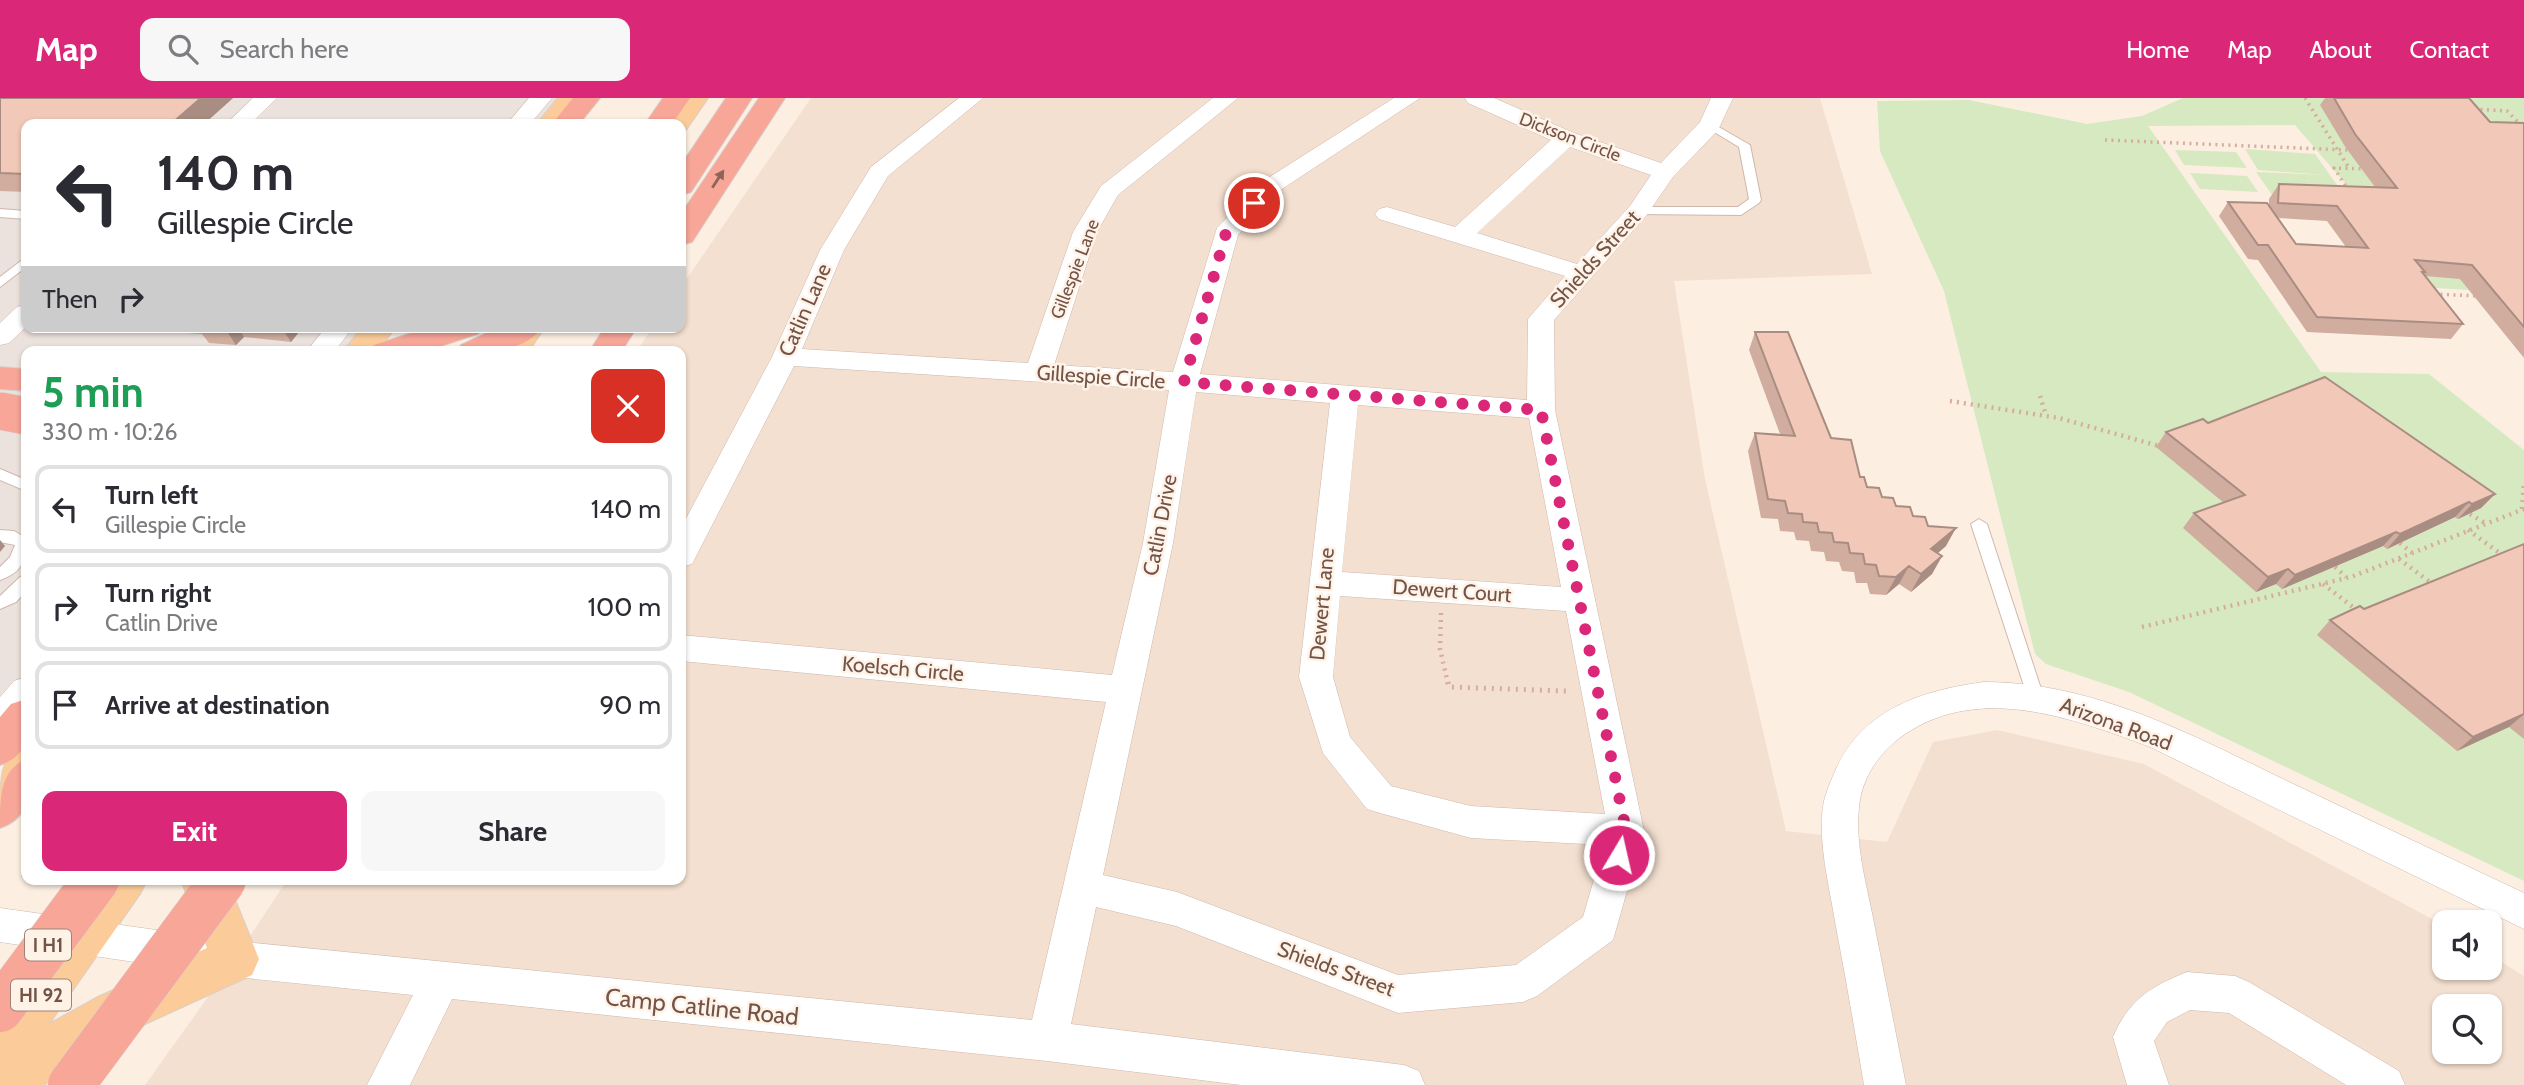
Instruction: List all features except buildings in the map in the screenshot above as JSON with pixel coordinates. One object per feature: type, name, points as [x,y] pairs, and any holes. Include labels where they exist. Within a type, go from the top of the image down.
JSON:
[{"type":"highway","points":[[569,119],[587,98]]},
{"type":"highway","points":[[662,119],[677,98]]},
{"type":"highway","points":[[686,178],[739,98]]},
{"type":"highway","points":[[686,228],[772,98]]},
{"type":"highway","points":[[405,346],[448,333]]},
{"type":"highway","points":[[486,346],[515,333]]},
{"type":"highway","points":[[0,357],[21,359]]},
{"type":"highway","points":[[0,377],[21,379]]},
{"type":"highway","points":[[0,411],[21,415]]},
{"type":"highway","points":[[0,747],[21,722]]},
{"type":"highway","points":[[0,809],[21,783]]},
{"type":"highway","name":"I H1","points":[[0,1009],[92,885]]},
{"type":"highway","points":[[71,1085],[219,885]]},
{"type":"main road","points":[[554,119],[572,98]]},
{"type":"main road","points":[[680,119],[695,98]]},
{"type":"main road","points":[[0,793],[21,767]]},
{"type":"main road","name":"HI 92","points":[[0,1051],[120,885]]},
{"type":"main road","points":[[4,1085],[44,1055],[108,1014],[235,959],[206,885]]},
{"type":"street","points":[[243,119],[266,98]]},
{"type":"street","points":[[522,119],[541,98]]},
{"type":"street","name":"Catlin Lane","points":[[686,546],[785,357],[832,250],[879,173],[972,98]]},
{"type":"street","name":"Gillespie Lane","points":[[1038,373],[1085,232],[1110,191],[1227,98]]},
{"type":"street","name":"Catlin Drive","points":[[1047,1041],[1158,543],[1184,382],[1226,233],[1268,188],[1409,98]]},
{"type":"street","name":"Dickson Circle","points":[[1476,98],[1566,138],[1665,172]]},
{"type":"street","name":"Shields Street","points":[[1080,887],[1177,909],[1398,994],[1523,983],[1599,929],[1626,831],[1541,410],[1541,319],[1639,211],[1665,172],[1716,112]]},
{"type":"street","points":[[1460,236],[1566,138]]},
{"type":"street","points":[[1387,214],[1581,273]]},
{"type":"street","points":[[0,337],[21,318]]},
{"type":"street","name":"Gillespie Circle","points":[[785,357],[1184,382],[1541,410]]},
{"type":"street","points":[[0,384],[21,386]]},
{"type":"street","name":"Dewert Lane","points":[[1345,395],[1316,677],[1335,743],[1380,798],[1471,822],[1626,831]]},
{"type":"street","name":"Dewert Court","points":[[1324,583],[1580,600]]},
{"type":"street","name":"Koelsch Circle","points":[[686,648],[1125,690]]},
{"type":"street","name":"Arizona Road","points":[[1885,1085],[1842,853],[1839,822],[1843,792],[1853,765],[1869,743],[1890,724],[1915,710],[1944,701],[1976,695],[2010,695],[2084,708],[2162,737],[2524,912]]},
{"type":"street","points":[[0,720],[21,696]]},
{"type":"street","name":"Camp Catline Road","points":[[0,925],[235,959],[1047,1041],[1404,1085]]},
{"type":"street","points":[[388,1085],[440,981]]},
{"type":"street","points":[[2148,1085],[2133,1037],[2153,1009],[2187,991],[2235,995],[2384,1085]]},
{"type":"lane","points":[[1639,211],[1741,211],[1755,200],[1744,145],[1716,112]]},
{"type":"lane","points":[[0,213],[21,215]]},
{"type":"lane","points":[[0,283],[21,265]]},
{"type":"lane","points":[[0,422],[21,403]]},
{"type":"lane","points":[[0,474],[21,484]]},
{"type":"lane","points":[[1979,524],[2036,698]]},
{"type":"lane","points":[[0,536],[13,537],[21,542]]},
{"type":"lane","points":[[0,575],[8,570],[21,554]]},
{"type":"lane","points":[[0,603],[10,598],[21,586]]},
{"type":"path","points":[[2305,98],[2349,168]]},
{"type":"path","points":[[2466,108],[2507,111],[2524,128]]},
{"type":"path","points":[[2105,140],[2347,149]]},
{"type":"path","points":[[2353,196],[2334,168],[2369,169]]},
{"type":"path","points":[[2469,288],[2475,296]]},
{"type":"path","points":[[2428,294],[2487,296]]},
{"type":"path","points":[[2040,396],[2046,415]]},
{"type":"path","points":[[1950,401],[2046,415],[2159,446]]},
{"type":"path","points":[[2142,627],[2346,578],[2398,559],[2523,509],[2524,483]]},
{"type":"path","points":[[2470,514],[2485,524]]},
{"type":"path","points":[[2468,530],[2508,559]]},
{"type":"path","points":[[2400,543],[2413,553]]},
{"type":"path","points":[[2398,559],[2437,588]]},
{"type":"path","points":[[2335,567],[2346,578]]},
{"type":"path","points":[[2323,583],[2364,615]]},
{"type":"path","points":[[1441,591],[1440,649],[1449,687],[1566,691]]},
{"type":"shaded area","points":[[0,98],[561,98],[543,119],[21,119],[21,333],[364,333],[353,346],[21,346],[21,738],[0,763]]},
{"type":"shaded area","points":[[811,98],[1820,98],[1872,274],[1674,281],[1705,479],[1786,831],[1887,842],[1933,742],[1997,730],[2144,764],[2432,919],[2432,980],[2502,980],[2502,962],[2524,976],[2524,1085],[145,1085],[235,959],[284,885],[686,885],[686,346],[640,346],[649,333],[686,333],[686,280]]},
{"type":"green space","points":[[2183,98],[2524,98],[2524,293],[2435,288],[2295,125],[2148,126],[2321,372],[2429,374],[2524,450],[2524,881],[2129,692],[2046,664],[2035,654],[1944,291],[1880,151],[1877,101],[1969,100],[2087,124],[2142,116]]},
{"type":"green space","points":[[2245,149],[2315,154],[2347,199],[2272,195],[2256,172],[2327,175],[2258,170]]},
{"type":"green space","points":[[2175,150],[2236,152],[2247,168],[2184,165]]},
{"type":"green space","points":[[2190,173],[2247,176],[2258,192],[2200,189]]},
{"type":"route","points":[[1254,203],[1226,233],[1184,382],[1541,410],[1626,831],[1619,855]]}]
